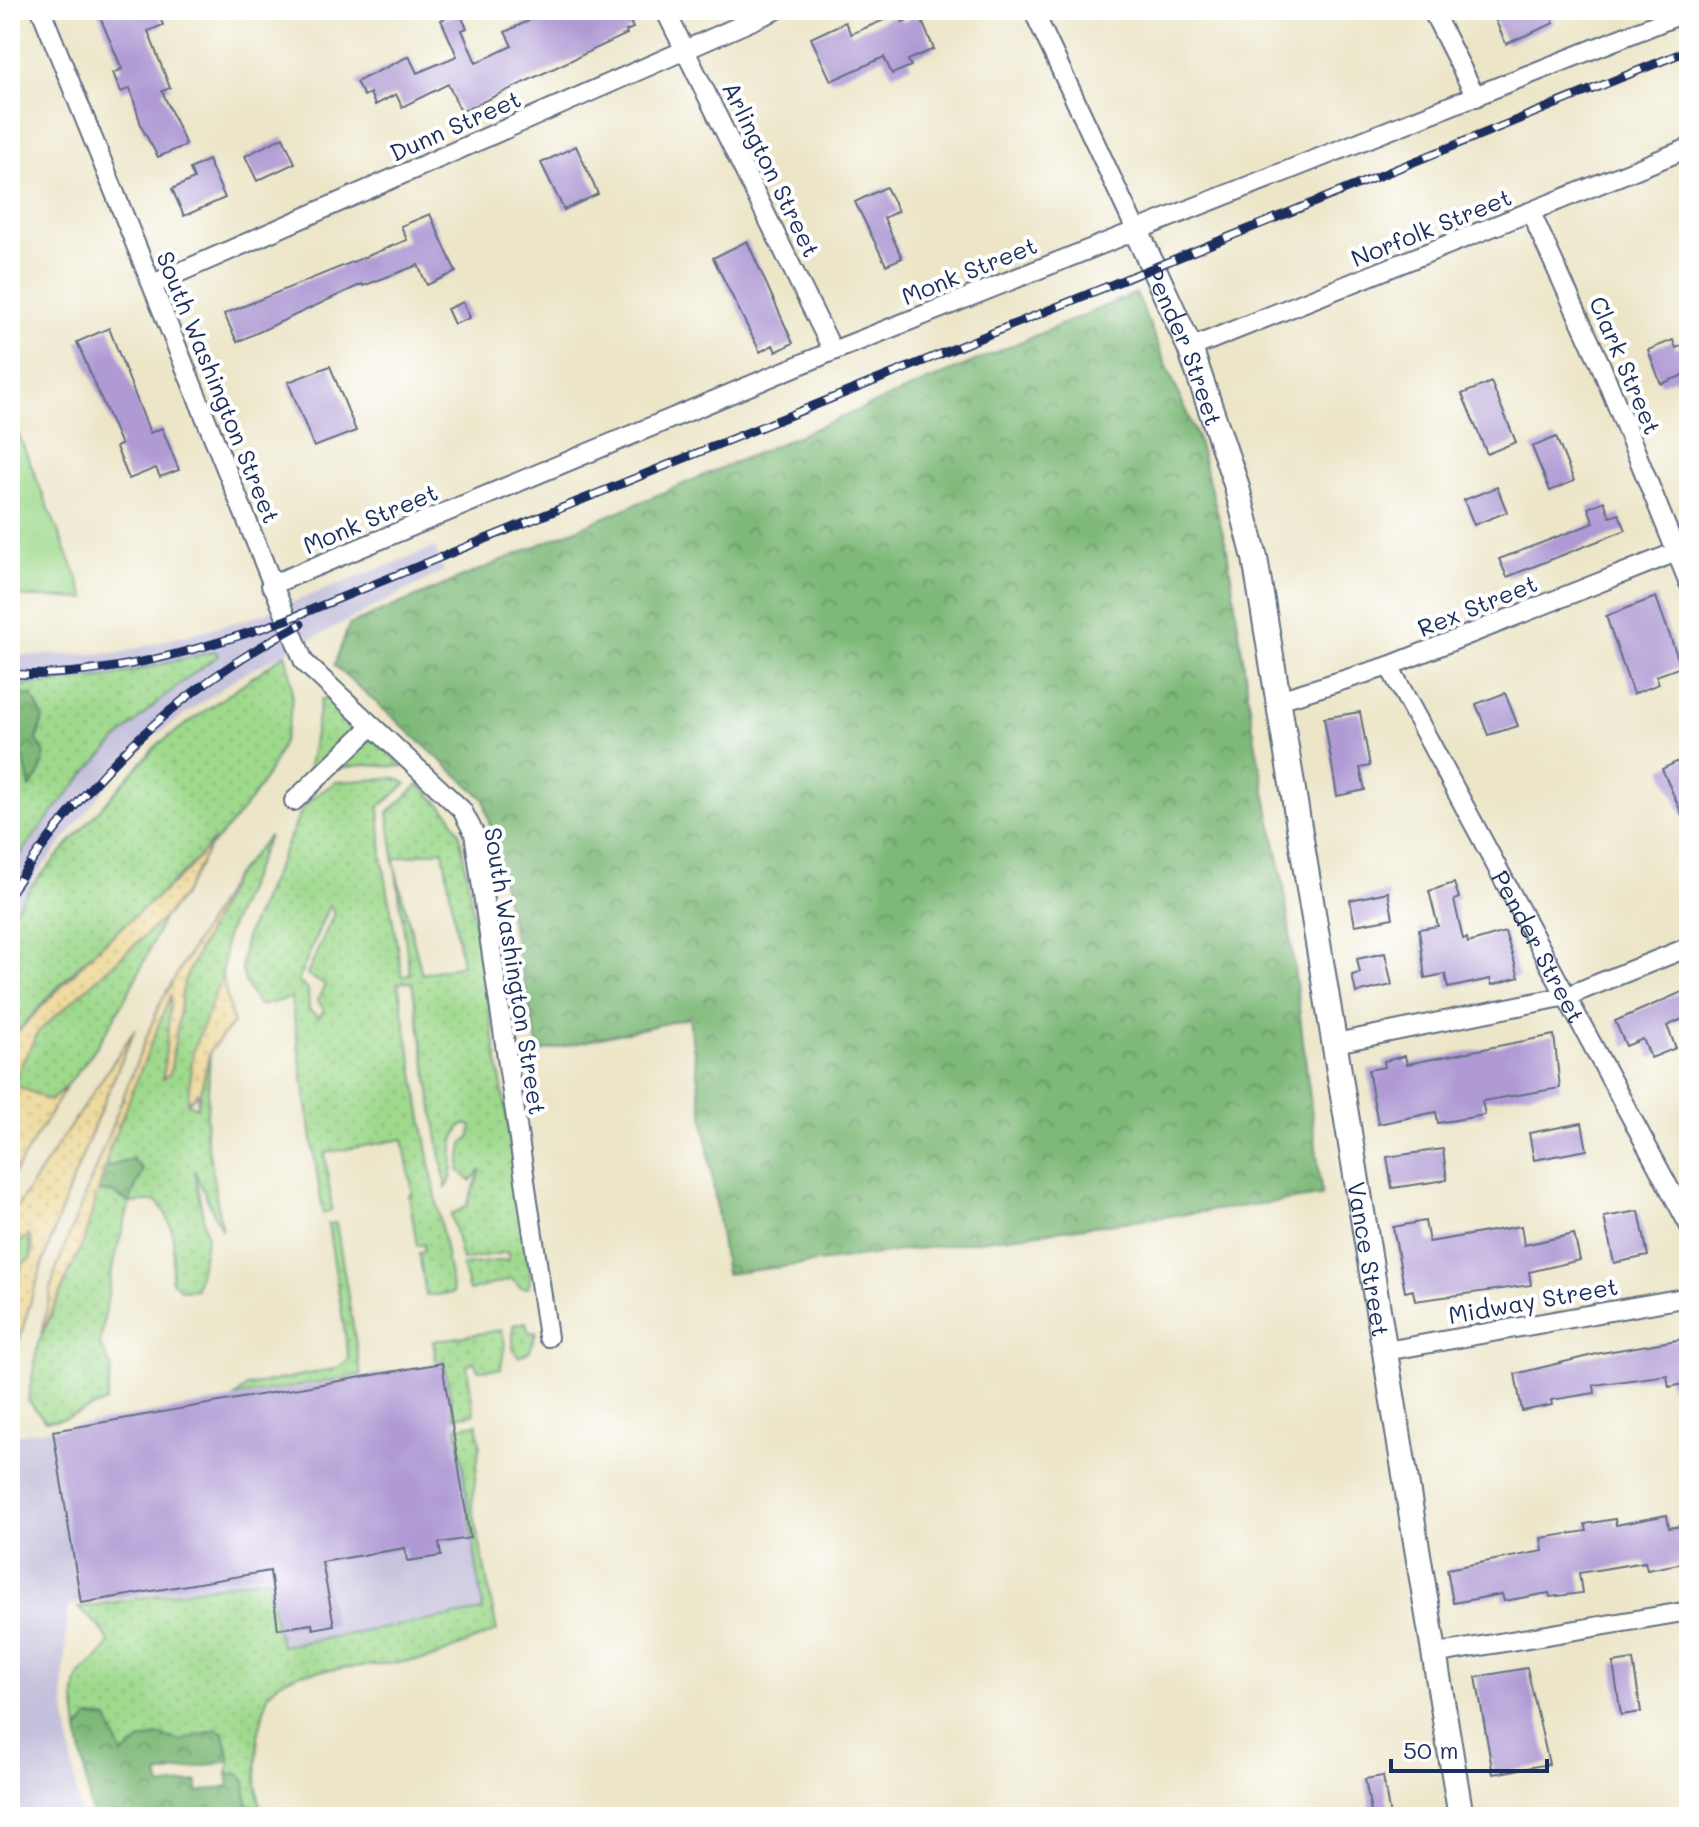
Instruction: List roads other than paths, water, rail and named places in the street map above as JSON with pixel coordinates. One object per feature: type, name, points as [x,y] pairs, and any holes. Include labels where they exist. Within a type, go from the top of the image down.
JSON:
[{"type":"street","name":"South Washington Street","points":[[41,10],[304,662],[462,810],[474,833],[548,1337]]},
{"type":"street","name":"Arlington Street","points":[[665,10],[833,351]]},
{"type":"street","name":"Dunn Street","points":[[153,284],[776,10]]},
{"type":"street","name":"Pender Street","points":[[1033,10],[1190,348],[1240,498],[1258,573],[1279,700]]},
{"type":"street","points":[[1432,10],[1476,97]]},
{"type":"street","name":"Monk Street","points":[[271,585],[833,351],[1689,11]]},
{"type":"street","name":"Norfolk Street","points":[[1190,348],[1689,148]]},
{"type":"street","name":"Clark Street","points":[[1531,213],[1683,550],[1689,583]]},
{"type":"street","name":"Rex Street","points":[[1279,700],[1389,666],[1683,550]]},
{"type":"street","name":"Pender Street","points":[[1389,666],[1689,1225]]},
{"type":"street","name":"Vance Street","points":[[1279,700],[1461,1817]]},
{"type":"street","points":[[294,801],[372,726]]},
{"type":"street","points":[[1336,1043],[1567,996],[1689,947]]},
{"type":"street","name":"Midway Street","points":[[1386,1351],[1689,1297]]},
{"type":"street","points":[[1434,1654],[1689,1611]]},
{"type":"railway","points":[[10,674],[81,672],[116,667],[185,652],[286,620],[1689,50]]},
{"type":"railway","points":[[10,893],[71,810],[138,739],[213,678],[301,624]]}]
